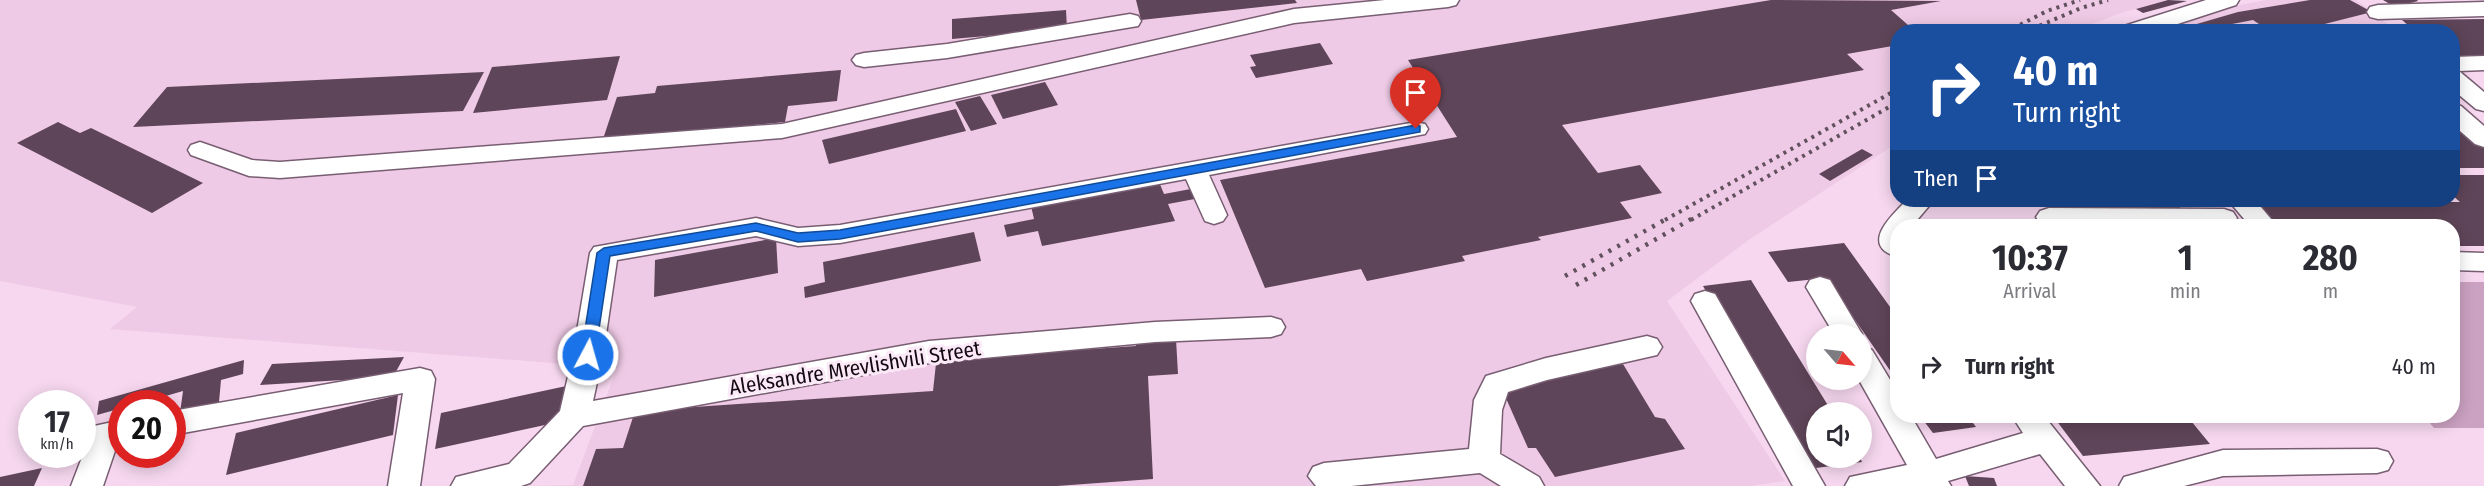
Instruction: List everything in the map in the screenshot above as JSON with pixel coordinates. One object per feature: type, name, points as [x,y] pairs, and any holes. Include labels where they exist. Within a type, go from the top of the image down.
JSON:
[{"type":"street","points":[[200,150],[249,168],[280,170],[782,131],[956,90],[1294,16],[1448,0]]},
{"type":"street","points":[[2154,24],[2228,0]]},
{"type":"street","points":[[2371,6],[2473,6]]},
{"type":"street","points":[[2371,6],[2392,24]]},
{"type":"street","points":[[864,60],[948,51],[1128,11],[1138,50]]},
{"type":"street","points":[[948,51],[956,90]]},
{"type":"street","points":[[2460,73],[2484,63]]},
{"type":"street","points":[[2460,81],[2483,103]]},
{"type":"street","points":[[2460,117],[2481,134]]},
{"type":"street","points":[[467,486],[519,474],[574,417],[588,355],[604,253],[756,227],[798,237],[840,234],[1416,129]]},
{"type":"street","points":[[1194,169],[1214,215]]},
{"type":"street","points":[[1904,219],[1915,207]]},
{"type":"street","points":[[2047,214],[2216,216]]},
{"type":"street","points":[[2460,261],[2484,262]]},
{"type":"street","points":[[1820,287],[1842,324]]},
{"type":"street","points":[[1706,301],[1809,486]]},
{"type":"street","name":"Aleksandre Mrevlishvili Street","points":[[574,417],[929,352],[1155,332],[1271,327]]},
{"type":"street","points":[[1484,460],[1486,419],[1492,389],[1497,384],[1546,369],[1647,347]]},
{"type":"street","points":[[1872,375],[1890,407]]},
{"type":"street","points":[[186,421],[420,379],[404,486]]},
{"type":"street","points":[[1899,423],[1932,480]]},
{"type":"street","points":[[2033,423],[2084,486]]},
{"type":"street","points":[[87,486],[105,435],[108,434]]},
{"type":"street","points":[[1861,486],[1932,480],[2021,446],[2047,441]]},
{"type":"street","points":[[1324,476],[1484,460],[1528,486]]},
{"type":"street","points":[[2135,486],[2223,463],[2377,461]]},
{"type":"shaded area","points":[[0,0],[2166,0],[2093,24],[1890,24],[1890,148],[1750,239],[1667,301],[1785,481],[1751,486],[523,486],[573,485],[617,368],[110,329],[137,307],[0,281]]},
{"type":"shaded area","points":[[2266,0],[2355,0],[2372,10],[2387,24],[2179,24],[2234,6]]},
{"type":"shaded area","points":[[2460,282],[2484,282],[2484,428],[2434,428],[2430,423],[2460,423]]},
{"type":"building","points":[[1136,0],[1295,0],[1297,3],[1141,20]]},
{"type":"building","points":[[1771,0],[1941,1],[1891,10],[1907,24],[1890,24],[1890,46],[1847,54],[1864,70],[1562,125],[1598,173],[1640,165],[1662,193],[1620,202],[1632,218],[1538,237],[1541,240],[1462,256],[1465,261],[1367,281],[1361,269],[1265,288],[1220,180],[1457,137],[1408,60]]},
{"type":"building","points":[[2168,0],[2187,1],[2143,13],[2136,9]]},
{"type":"building","points":[[2310,0],[2350,0],[2372,12],[2325,24],[2259,24],[2253,20],[2232,24],[2197,24],[2238,12]]},
{"type":"building","points":[[2383,0],[2417,0],[2418,1],[2395,7]]},
{"type":"building","points":[[1066,10],[1067,29],[952,39],[952,19]]},
{"type":"building","points":[[2484,19],[2484,57],[2460,57],[2460,24],[2407,24],[2402,20]]},
{"type":"building","points":[[1320,43],[1333,64],[1256,78],[1250,67],[1256,66],[1250,55]]},
{"type":"building","points":[[620,56],[607,100],[473,113],[492,67]]},
{"type":"building","points":[[841,70],[837,101],[788,106],[785,122],[603,139],[617,97],[655,93],[657,86]]},
{"type":"building","points":[[484,72],[463,111],[133,127],[167,87]]},
{"type":"building","points":[[1045,82],[1058,105],[1003,119],[991,95]]},
{"type":"building","points":[[980,96],[997,124],[971,131],[955,102]]},
{"type":"building","points":[[956,109],[966,131],[829,164],[822,140]]},
{"type":"building","points":[[58,122],[80,133],[91,128],[203,183],[152,213],[17,143]]},
{"type":"building","points":[[2460,124],[2484,146],[2484,168],[2460,168]]},
{"type":"building","points":[[1862,149],[1873,155],[1830,181],[1819,174]]},
{"type":"building","points":[[2460,175],[2484,175],[2484,246],[2460,246],[2460,219],[2271,219],[2260,207],[2460,207]]},
{"type":"building","points":[[1159,182],[1164,194],[1196,188],[1200,198],[1168,204],[1175,221],[1042,246],[1038,231],[1007,237],[1004,225],[1034,219],[1031,206]]},
{"type":"building","points":[[2061,207],[2126,207],[2129,211],[2064,211]]},
{"type":"building","points":[[2144,207],[2180,207],[2184,214],[2148,213]]},
{"type":"building","points":[[974,232],[981,261],[805,298],[804,287],[825,282],[823,262]]},
{"type":"building","points":[[776,238],[778,273],[654,297],[655,260]]},
{"type":"building","points":[[1844,243],[1890,307],[1890,370],[1872,344],[1872,324],[1858,324],[1826,278],[1788,282],[1768,252]]},
{"type":"building","points":[[1751,280],[1806,370],[1806,390],[1818,390],[1826,402],[1806,402],[1806,466],[1703,286]]},
{"type":"building","points":[[1176,339],[1178,374],[1148,376],[1153,479],[1057,486],[583,486],[596,449],[623,448],[635,411],[933,391],[937,354],[976,357],[1136,346],[1136,342]]},
{"type":"building","points":[[404,357],[393,377],[260,385],[272,364]]},
{"type":"building","points":[[244,360],[243,374],[221,380],[219,402],[186,411],[186,390],[138,390]]},
{"type":"building","points":[[1623,364],[1655,417],[1665,419],[1685,449],[1555,477],[1536,448],[1528,448],[1501,387]]},
{"type":"building","points":[[571,385],[568,420],[435,449],[441,413]]},
{"type":"building","points":[[398,395],[393,435],[226,475],[236,433]]},
{"type":"building","points":[[108,398],[108,412],[97,415],[99,401]]},
{"type":"building","points":[[1925,423],[1973,423],[1976,427],[1933,433]]},
{"type":"building","points":[[2058,423],[2193,423],[2210,444],[2083,456]]},
{"type":"building","points":[[42,468],[34,486],[0,486],[0,477]]},
{"type":"building","points":[[1965,476],[1994,478],[1997,486],[1969,486]]},
{"type":"railway","points":[[2022,24],[2047,11],[2080,0]]},
{"type":"railway","points":[[2044,24],[2081,8],[2108,0]]},
{"type":"railway","points":[[1665,220],[1890,93]]},
{"type":"railway","points":[[1691,220],[1890,107]]},
{"type":"railway","points":[[1565,276],[1668,218]]},
{"type":"railway","points":[[1576,285],[1693,218]]},
{"type":"route","points":[[588,355],[604,253],[756,227],[798,237],[840,234],[1416,129]]}]
